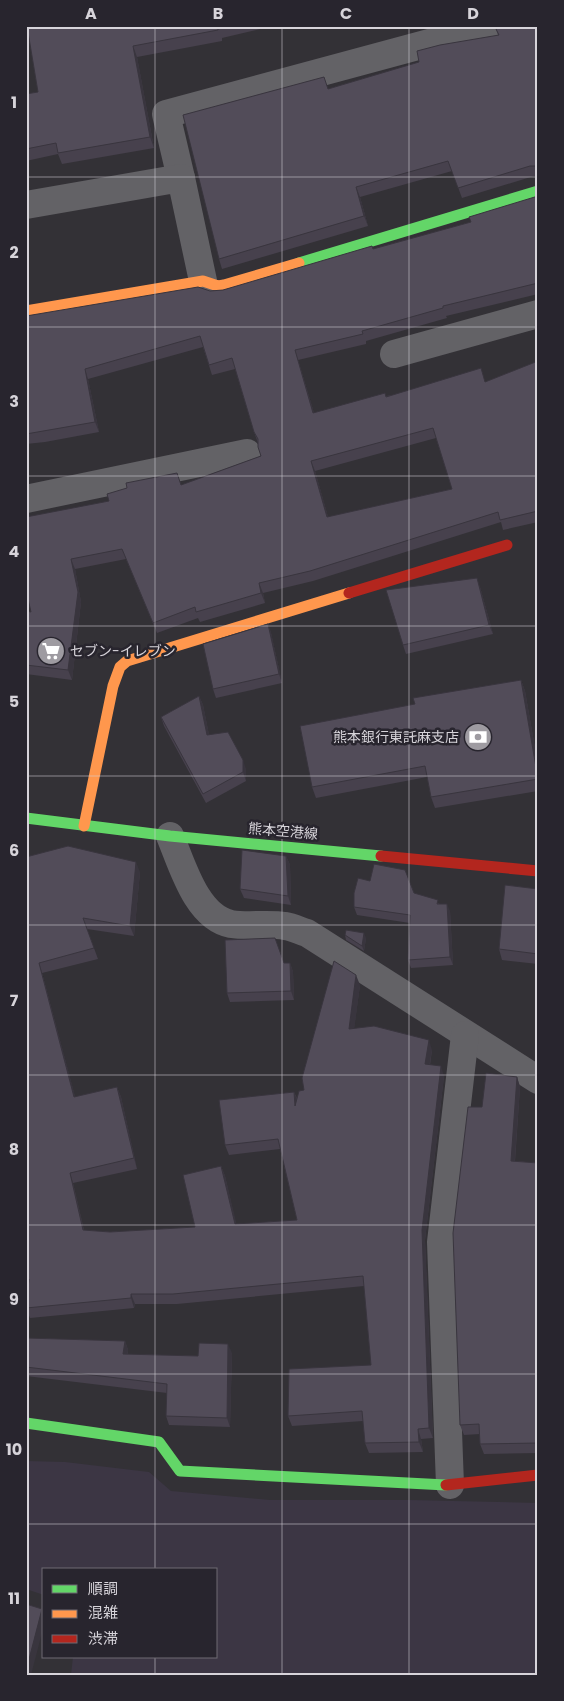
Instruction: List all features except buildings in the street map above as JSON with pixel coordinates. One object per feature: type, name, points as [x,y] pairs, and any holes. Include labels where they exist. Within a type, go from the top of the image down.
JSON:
[{"type":"street","points":[[203,281],[166,114],[492,26]]},
{"type":"street","points":[[26,205],[181,178]]},
{"type":"street","points":[[26,312],[203,281],[218,286],[224,285],[538,192]]},
{"type":"street","points":[[394,354],[538,314]]},
{"type":"street","points":[[26,499],[247,453]]},
{"type":"street","points":[[84,826],[112,686],[120,667],[128,661],[507,545]]},
{"type":"street","name":"熊本空港線","points":[[26,818],[170,836],[534,870]]},
{"type":"street","points":[[170,836],[194,892],[203,907],[217,920],[232,924],[286,926],[307,933],[538,1080]]},
{"type":"street","points":[[450,1486],[441,1242],[465,1035]]},
{"type":"street","points":[[26,1423],[159,1442],[180,1471],[450,1486],[538,1475]]},
{"type":"shaded area","points":[[26,1461],[65,1462],[149,1472],[171,1491],[270,1500],[409,1500],[538,1503],[538,1675],[71,1675],[73,1658],[218,1658],[218,1568],[42,1568],[42,1594],[26,1589]]},
{"type":"traffic: fast","points":[[299,263],[538,191]]},
{"type":"traffic: fast","points":[[26,818],[170,836],[381,856]]},
{"type":"traffic: fast","points":[[26,1423],[159,1442],[180,1471],[446,1485]]},
{"type":"traffic: slow","points":[[26,311],[203,281],[218,286],[224,285],[299,263]]},
{"type":"traffic: slow","points":[[84,826],[113,686],[120,667],[127,661],[349,593]]},
{"type":"traffic: jam","points":[[349,593],[507,545]]},
{"type":"traffic: jam","points":[[381,856],[538,871]]},
{"type":"traffic: jam","points":[[446,1485],[538,1475]]},
{"type":"place","name":"セブン-イレブン","points":[[51,651]]},
{"type":"place","name":"熊本銀行東託麻支店","points":[[478,737]]}]
